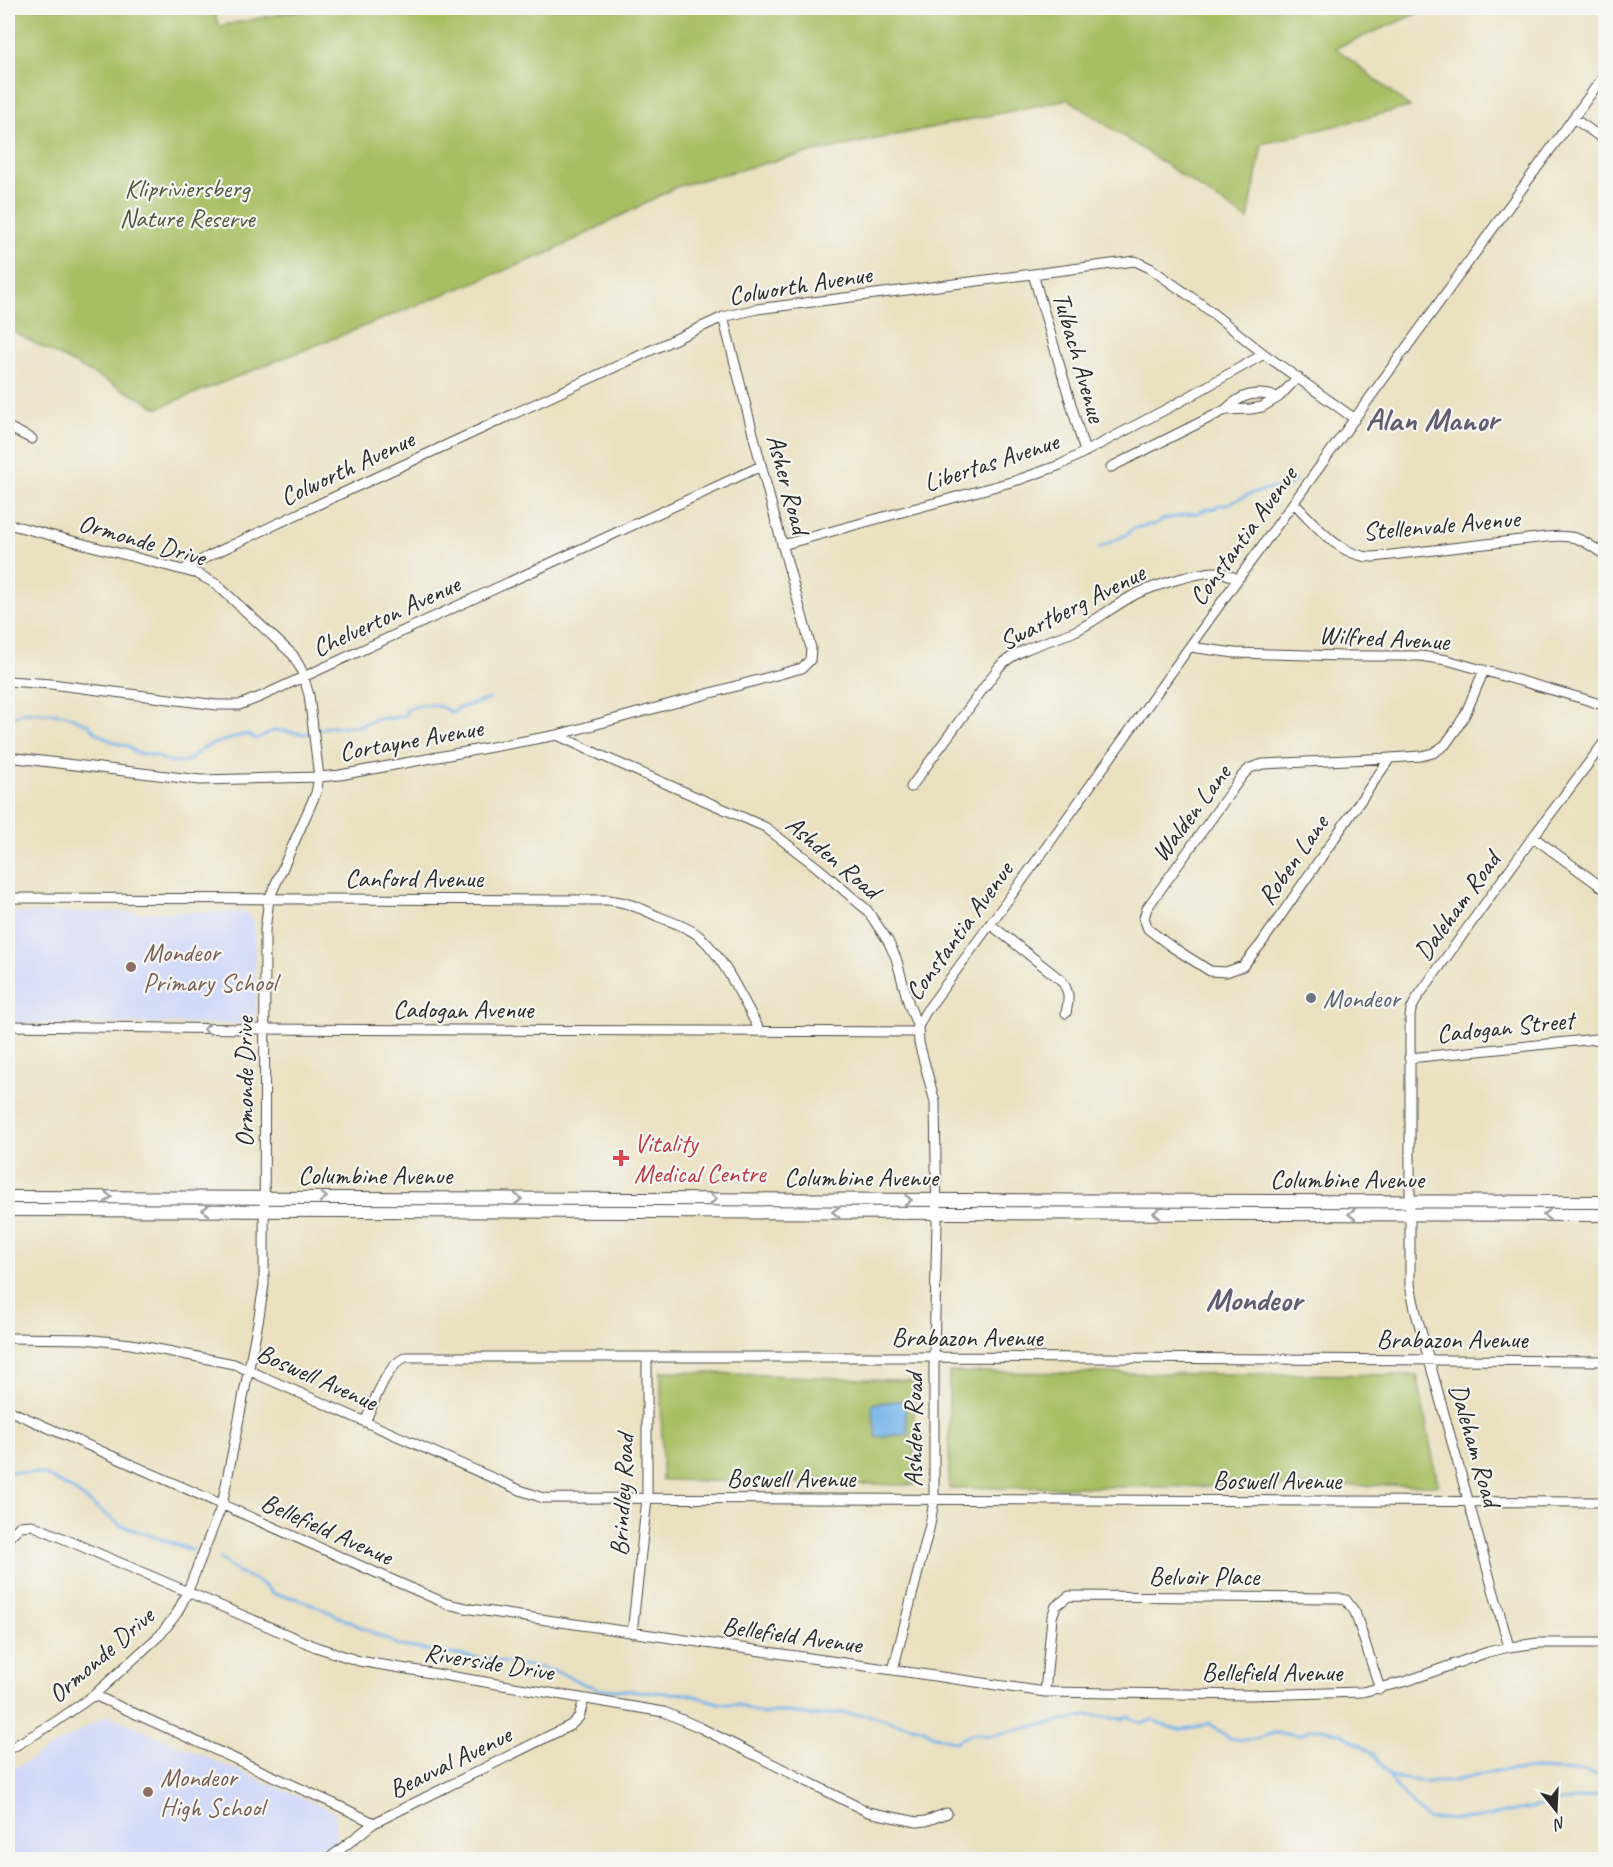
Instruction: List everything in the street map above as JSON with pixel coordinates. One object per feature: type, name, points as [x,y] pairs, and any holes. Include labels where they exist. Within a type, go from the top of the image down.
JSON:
[{"type":"main road","name":"Columbine Avenue","points":[[8,1197],[264,1197],[437,1204],[1600,1209]]},
{"type":"main road","points":[[84,1197],[84,1210]]},
{"type":"main road","name":"Columbine Avenue","points":[[8,1210],[264,1211],[437,1204]]},
{"type":"street","name":"Constantia Avenue","points":[[918,1029],[925,1013],[1605,73]]},
{"type":"street","points":[[1573,118],[1605,141]]},
{"type":"street","name":"Colworth Avenue","points":[[183,570],[300,513],[723,318],[738,312],[757,309],[1128,261],[1141,263],[1201,304],[1264,354],[1354,418]]},
{"type":"street","name":"Tulbach Avenue","points":[[1033,274],[1085,452]]},
{"type":"street","name":"Asher Road","points":[[723,318],[811,648],[810,660]]},
{"type":"street","name":"Libertas Avenue","points":[[782,545],[1034,476],[1085,452],[1264,354]]},
{"type":"street","points":[[1225,410],[1262,407],[1279,397],[1298,377]]},
{"type":"street","points":[[1111,467],[1225,410],[1235,400],[1254,393],[1279,397]]},
{"type":"street","points":[[8,427],[32,439]]},
{"type":"street","name":"Chelverton Avenue","points":[[8,681],[232,706],[260,698],[761,466]]},
{"type":"street","name":"Stellenvale Avenue","points":[[1294,503],[1342,548],[1355,555],[1374,556],[1568,536],[1580,539],[1605,556]]},
{"type":"street","name":"Ormonde Drive","points":[[8,524],[183,570],[204,577],[222,590],[299,663],[314,726],[319,777],[309,812],[269,899],[265,930],[264,1285],[222,1505],[187,1593],[168,1627],[94,1695],[67,1715],[8,1750]]},
{"type":"street","name":"Swartberg Avenue","points":[[911,788],[1005,661],[1084,627],[1146,590],[1208,573],[1222,573],[1238,579]]},
{"type":"street","name":"Wilfred Avenue","points":[[1190,647],[1235,653],[1420,656],[1448,660],[1605,706]]},
{"type":"street","name":"Cortayne Avenue","points":[[8,757],[200,780],[319,777],[557,735],[794,671],[805,666],[810,660]]},
{"type":"street","name":"Walden Lane","points":[[1220,972],[1206,969],[1168,945],[1148,929],[1144,915],[1242,776],[1251,768],[1263,764],[1421,756],[1432,753],[1445,745],[1465,715],[1484,670]]},
{"type":"street","name":"Ashden Road","points":[[557,735],[757,823],[781,838],[856,900],[875,921],[896,958],[918,1029],[936,1112],[937,1206],[934,1500],[930,1525],[893,1670]]},
{"type":"street","name":"Daleham Road","points":[[1509,1647],[1410,1285],[1410,1017],[1413,1005],[1605,740]]},
{"type":"street","name":"Roben Lane","points":[[1220,972],[1234,970],[1248,962],[1390,758]]},
{"type":"street","points":[[1533,837],[1605,890]]},
{"type":"street","name":"Canford Avenue","points":[[8,898],[609,900],[628,903],[692,931],[707,944],[717,956],[760,1031]]},
{"type":"street","points":[[990,924],[1061,980],[1070,996],[1066,1013]]},
{"type":"street","name":"Cadogan Avenue","points":[[8,1026],[760,1031],[918,1029]]},
{"type":"street","name":"Cadogan Street","points":[[1409,1058],[1605,1038]]},
{"type":"street","name":"Boswell Avenue","points":[[8,1338],[85,1339],[130,1344],[234,1364],[533,1496],[553,1499],[1605,1502]]},
{"type":"street","name":"Brabazon Avenue","points":[[365,1422],[389,1371],[399,1359],[406,1357],[1605,1361]]},
{"type":"street","name":"Brindley Road","points":[[632,1633],[647,1499],[647,1358]]},
{"type":"street","name":"Bellefield Avenue","points":[[8,1410],[447,1604],[632,1633],[1045,1692],[1249,1695],[1339,1694],[1380,1689],[1509,1647],[1538,1643],[1605,1643]]},
{"type":"street","name":"Riverside Drive","points":[[8,1538],[15,1530],[25,1525],[32,1525],[330,1653],[359,1662],[652,1709],[674,1716],[868,1812],[917,1822],[947,1813]]},
{"type":"street","name":"Belvoir Place","points":[[1045,1692],[1052,1617],[1056,1606],[1069,1596],[1339,1598],[1346,1600],[1355,1612],[1380,1689]]},
{"type":"street","points":[[94,1695],[374,1823]]},
{"type":"street","name":"Beauval Avenue","points":[[327,1860],[374,1823],[564,1729],[579,1717],[584,1699]]},
{"type":"shaded area","name":"Mondeor Primary School","points":[[246,912],[254,921],[256,1013],[241,1024],[8,1023],[8,913]]},
{"type":"shaded area","name":"Mondeor High School","points":[[108,1715],[335,1812],[337,1851],[325,1860],[8,1859],[8,1772]]},
{"type":"green space","name":"Klipriviersberg Nature Reserve","points":[[8,8],[213,8],[219,26],[311,8],[1430,8],[1336,48],[1410,107],[1262,144],[1248,220],[1068,99],[786,158],[678,186],[551,252],[158,408],[8,329]]},
{"type":"green space","points":[[661,1371],[914,1381],[914,1485],[662,1480]]},
{"type":"green space","points":[[949,1372],[1417,1375],[1438,1485],[949,1488]]},
{"type":"water","points":[[904,1400],[908,1434],[876,1437],[872,1404]]},
{"type":"waterway","points":[[1099,548],[1134,528],[1213,509],[1250,494],[1285,487],[1295,481]]},
{"type":"waterway","points":[[8,720],[23,712],[64,714],[89,725],[109,740],[128,746],[136,753],[157,756],[166,761],[184,762],[210,745],[246,734],[256,739],[275,730],[305,734],[327,727],[359,726],[376,719],[401,717],[411,707],[423,705],[441,707],[452,713],[458,708],[490,699]]},
{"type":"waterway","points":[[8,1471],[43,1474],[73,1490],[120,1525],[192,1550]]},
{"type":"waterway","points":[[220,1559],[238,1572],[260,1582],[274,1594],[314,1605],[401,1646],[542,1668],[600,1689],[688,1694],[718,1703],[738,1705],[763,1714],[789,1712],[813,1716],[839,1713],[869,1715],[922,1728],[932,1735],[956,1742],[971,1734],[978,1733],[987,1736],[1090,1715],[1121,1719],[1129,1717],[1142,1723],[1153,1720],[1168,1727],[1181,1729],[1209,1723],[1229,1738],[1241,1740],[1255,1739],[1274,1733],[1301,1735],[1311,1729],[1322,1729],[1340,1733],[1373,1753],[1389,1775],[1399,1778],[1450,1782],[1496,1771],[1538,1769],[1578,1771],[1606,1777]]},
{"type":"waterway","points":[[1389,1776],[1398,1789],[1427,1819],[1474,1819],[1606,1793]]},
{"type":"place","name":"Mondeor Primary School","points":[[131,967]]},
{"type":"place","name":"Mondeor","points":[[1311,998]]},
{"type":"place","name":"Vitality Medical Centre","points":[[621,1158]]},
{"type":"place","name":"Mondeor High School","points":[[148,1792]]},
{"type":"district","name":"Alan Manor","points":[[1432,419]]},
{"type":"district","name":"Mondeor","points":[[1254,1299]]}]
